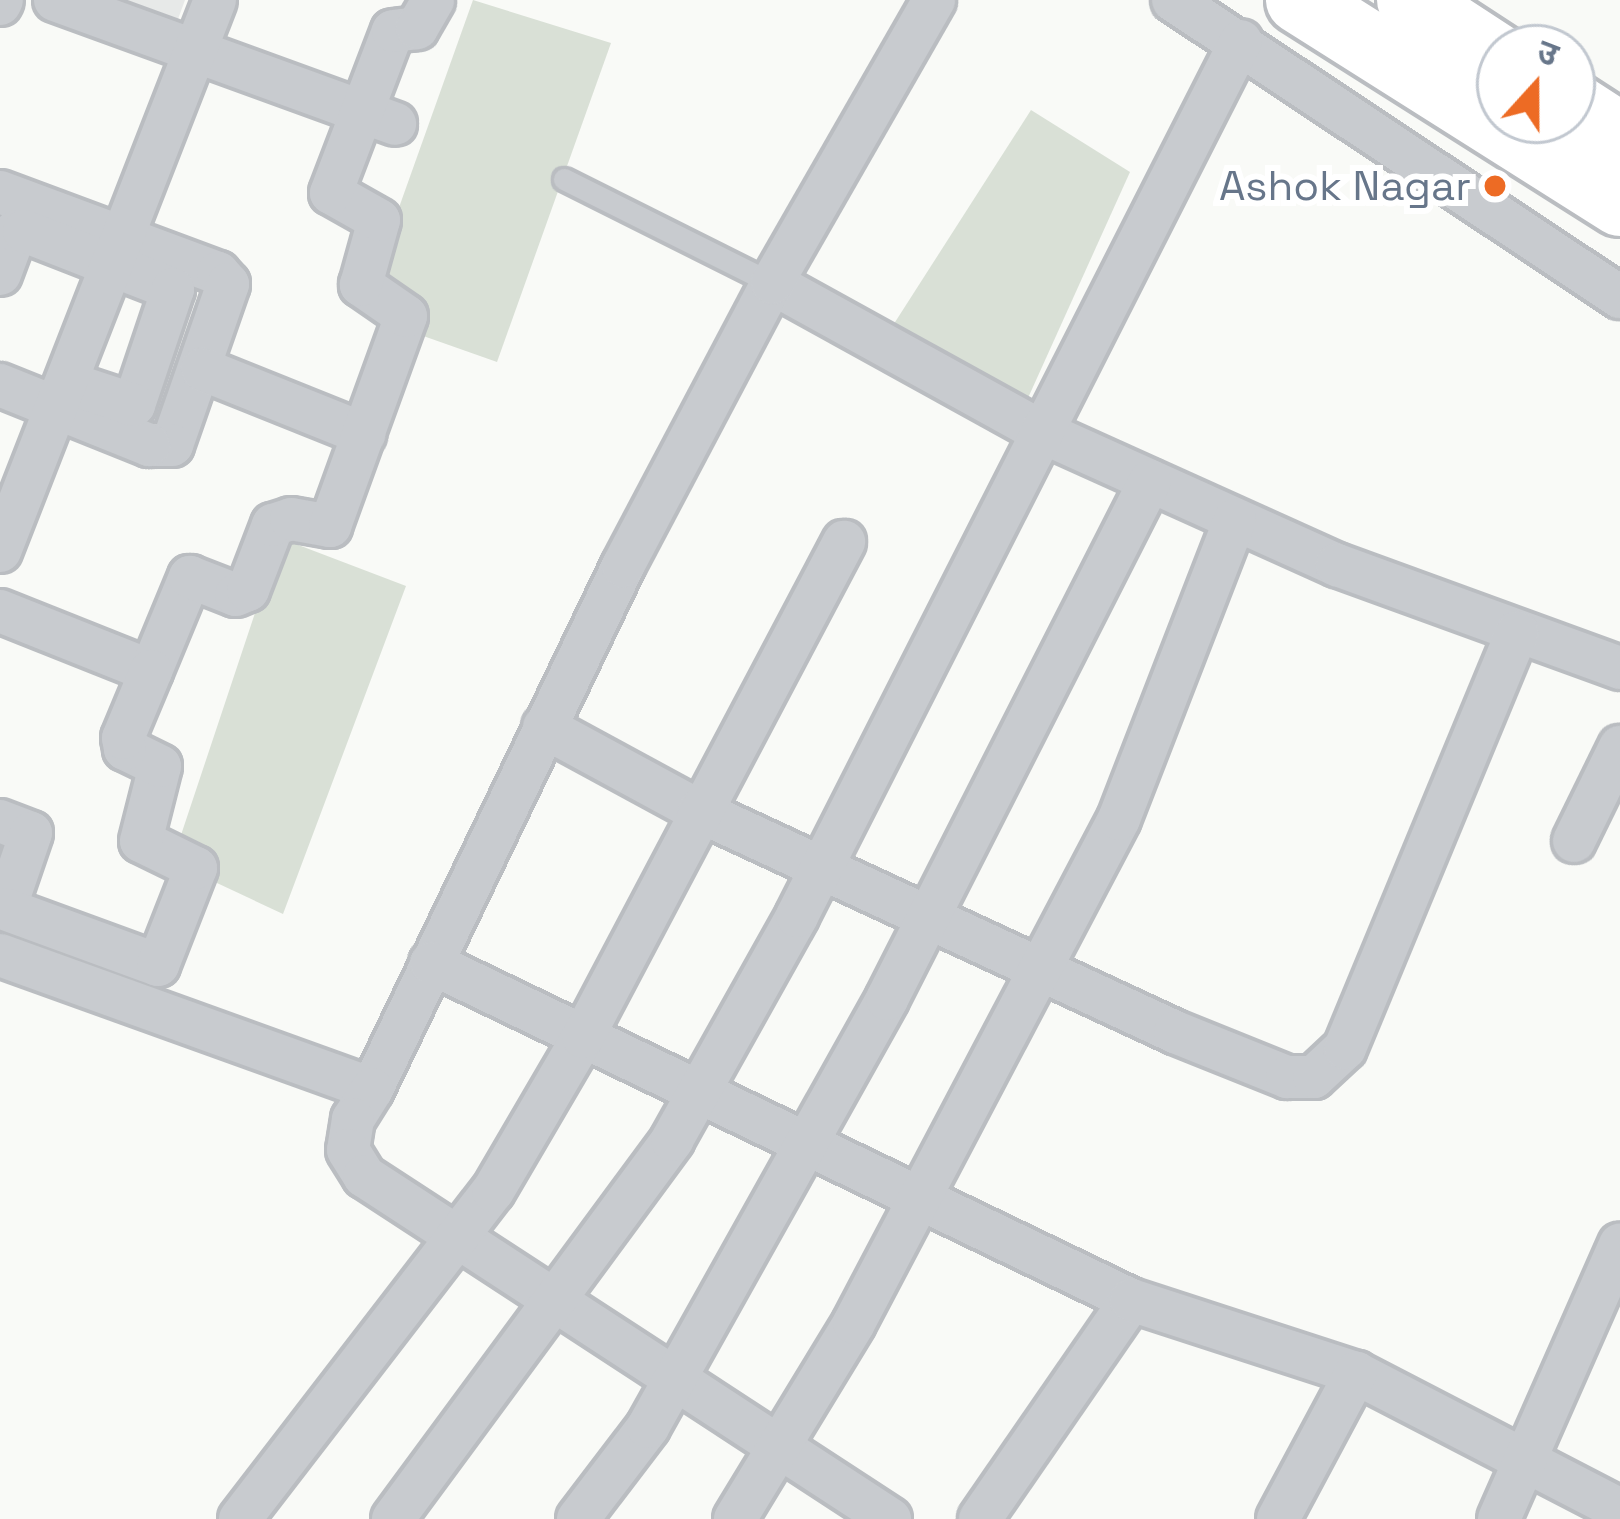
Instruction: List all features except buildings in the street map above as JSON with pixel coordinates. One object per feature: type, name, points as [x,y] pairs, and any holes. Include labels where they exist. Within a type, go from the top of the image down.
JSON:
[{"type":"highway","points":[[1298,0],[1620,203]]},
{"type":"highway","points":[[1410,0],[1476,43]]},
{"type":"street","points":[[55,0],[378,118]]},
{"type":"street","points":[[0,550],[215,0]]},
{"type":"street","points":[[0,821],[31,832],[5,909],[158,965],[196,868],[141,841],[160,766],[125,749],[123,738],[190,577],[236,595],[248,590],[273,525],[291,519],[330,526],[406,316],[361,285],[379,220],[331,193],[378,118],[393,31],[417,28],[433,0]]},
{"type":"street","points":[[890,1519],[364,1177],[348,1150],[353,1119],[372,1089],[544,727],[772,283],[934,0]]},
{"type":"street","points":[[1173,0],[1620,297]]},
{"type":"street","points":[[393,1519],[554,1301],[698,1094],[822,866],[1241,41]]},
{"type":"street","points":[[0,192],[117,252],[175,294],[136,402],[128,406],[0,385]]},
{"type":"street","points":[[0,274],[16,231],[218,273],[228,284],[172,445],[163,448],[60,395],[0,356]]},
{"type":"street","points":[[772,283],[1042,432],[1234,520],[1516,632],[1620,668]]},
{"type":"street","points":[[202,368],[364,434]]},
{"type":"street","points":[[578,1519],[676,1378],[808,1141],[932,913],[1150,481]]},
{"type":"street","points":[[735,1519],[784,1446],[920,1201],[1119,819],[1234,520]]},
{"type":"street","points":[[240,1519],[460,1237],[583,1037],[844,542]]},
{"type":"street","points":[[0,610],[151,671]]},
{"type":"street","points":[[544,727],[699,811],[932,913],[1194,1039],[1287,1077],[1314,1077],[1345,1048],[1516,632]]},
{"type":"street","points":[[1574,841],[1620,747]]},
{"type":"street","points":[[0,955],[372,1089]]},
{"type":"street","points":[[430,963],[1131,1300],[1356,1373],[1620,1510]]},
{"type":"street","points":[[1498,1519],[1620,1245]]},
{"type":"street","points":[[980,1519],[1131,1300]]},
{"type":"street","points":[[1278,1519],[1356,1373]]},
{"type":"lane","points":[[564,178],[772,283]]},
{"type":"shaded area","points":[[65,0],[185,0],[170,41]]},
{"type":"shaded area","points":[[473,0],[611,43],[497,362],[361,314]]},
{"type":"shaded area","points":[[1031,110],[1130,172],[1028,398],[890,330]]},
{"type":"shaded area","points":[[280,538],[406,586],[283,914],[172,862]]},
{"type":"place","name":"Ashok Nagar","points":[[1495,186]]}]
